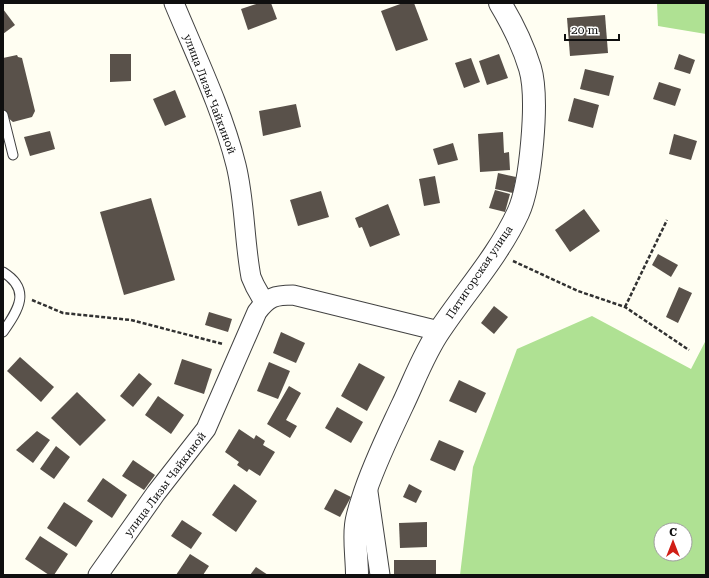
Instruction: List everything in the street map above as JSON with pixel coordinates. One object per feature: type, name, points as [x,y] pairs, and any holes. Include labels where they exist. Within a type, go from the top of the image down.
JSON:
[{"type":"street","name":"улица Лизы Чайкиной","points":[[98,575],[156,493],[206,429],[257,312],[264,302],[252,277],[236,166],[228,136],[213,95],[174,3]]},
{"type":"street","name":"Пятигорская улица","points":[[357,575],[356,525],[367,484],[380,453],[426,354],[439,331],[493,255],[518,212],[527,182],[532,147],[533,100],[530,70],[522,46],[508,16],[500,3]]},
{"type":"street","points":[[264,302],[278,295],[293,295],[439,331]]},
{"type":"street","points":[[367,484],[380,575]]},
{"type":"lane","points":[[3,115],[13,156]]},
{"type":"lane","points":[[3,272],[11,277],[18,286],[21,296],[15,313],[3,332]]},
{"type":"path","points":[[625,307],[667,220]]},
{"type":"path","points":[[493,255],[512,261],[578,291],[625,307],[689,350]]},
{"type":"path","points":[[21,296],[63,313],[131,320],[241,348]]},
{"type":"green space","points":[[657,3],[706,3],[706,34],[658,26]]},
{"type":"green space","points":[[592,316],[691,369],[706,340],[706,575],[460,575],[473,467],[517,349]]},
{"type":"building","points":[[259,3],[271,3],[277,19],[248,30],[241,9]]},
{"type":"building","points":[[403,3],[414,3],[428,40],[396,51],[381,11]]},
{"type":"building","points":[[3,9],[15,25],[3,34]]},
{"type":"building","points":[[605,15],[608,53],[570,56],[567,18]]},
{"type":"building","points":[[110,54],[131,54],[131,81],[110,82]]},
{"type":"building","points":[[499,54],[508,78],[487,85],[479,61]]},
{"type":"building","points":[[679,54],[695,60],[690,74],[674,69]]},
{"type":"building","points":[[17,55],[18,57],[22,58],[35,111],[32,117],[13,122],[7,117],[3,109],[3,58]]},
{"type":"building","points":[[471,58],[480,82],[464,88],[455,63]]},
{"type":"building","points":[[585,69],[614,76],[609,96],[580,89]]},
{"type":"building","points":[[659,82],[681,89],[675,106],[653,99]]},
{"type":"building","points":[[175,90],[186,117],[165,126],[153,99]]},
{"type":"building","points":[[574,98],[599,105],[593,128],[568,121]]},
{"type":"building","points":[[296,104],[301,127],[263,136],[259,111]]},
{"type":"building","points":[[50,131],[55,149],[30,156],[24,137]]},
{"type":"building","points":[[503,132],[504,153],[509,152],[510,170],[480,172],[478,134]]},
{"type":"building","points":[[674,134],[697,141],[691,160],[669,154]]},
{"type":"building","points":[[453,143],[458,160],[438,165],[433,149]]},
{"type":"building","points":[[498,173],[516,177],[513,193],[495,189]]},
{"type":"building","points":[[435,176],[440,203],[424,206],[419,179]]},
{"type":"building","points":[[495,190],[510,194],[505,212],[489,208]]},
{"type":"building","points":[[321,191],[329,217],[298,226],[290,200]]},
{"type":"building","points":[[151,198],[175,280],[124,295],[100,212]]},
{"type":"building","points":[[388,204],[400,235],[370,247],[362,227],[359,228],[355,218]]},
{"type":"building","points":[[584,209],[600,231],[570,252],[555,230]]},
{"type":"building","points":[[658,254],[678,265],[671,277],[652,265]]},
{"type":"building","points":[[679,287],[692,293],[678,323],[666,317]]},
{"type":"building","points":[[494,306],[508,317],[494,334],[481,323]]},
{"type":"building","points":[[209,312],[232,319],[228,332],[205,325]]},
{"type":"building","points":[[281,332],[305,343],[296,363],[273,353]]},
{"type":"building","points":[[20,357],[54,387],[41,402],[7,371]]},
{"type":"building","points":[[182,359],[212,369],[204,394],[174,384]]},
{"type":"building","points":[[269,362],[290,371],[278,399],[257,391]]},
{"type":"building","points":[[359,363],[385,377],[367,411],[341,396]]},
{"type":"building","points":[[139,373],[152,384],[133,407],[120,396]]},
{"type":"building","points":[[459,380],[486,393],[476,413],[449,401]]},
{"type":"building","points":[[289,386],[301,393],[286,420],[297,426],[290,438],[267,424]]},
{"type":"building","points":[[77,392],[106,420],[80,446],[51,418]]},
{"type":"building","points":[[158,396],[184,415],[171,434],[145,415]]},
{"type":"building","points":[[337,407],[363,422],[351,443],[325,428]]},
{"type":"building","points":[[239,429],[254,439],[256,435],[265,441],[263,445],[275,452],[260,476],[249,469],[247,472],[237,465],[239,462],[225,452]]},
{"type":"building","points":[[37,431],[50,440],[33,463],[16,450]]},
{"type":"building","points":[[439,440],[464,451],[455,471],[430,460]]},
{"type":"building","points":[[56,446],[70,457],[54,479],[40,469]]},
{"type":"building","points":[[133,460],[155,475],[144,490],[122,476]]},
{"type":"building","points":[[103,478],[127,495],[112,518],[87,501]]},
{"type":"building","points":[[234,484],[257,501],[236,532],[212,515]]},
{"type":"building","points":[[409,484],[422,491],[416,503],[403,497]]},
{"type":"building","points":[[335,489],[351,497],[340,517],[324,509]]},
{"type":"building","points":[[64,502],[93,521],[76,547],[47,528]]},
{"type":"building","points":[[182,520],[202,533],[191,549],[171,536]]},
{"type":"building","points":[[427,522],[427,547],[400,548],[399,523]]},
{"type":"building","points":[[40,536],[68,554],[54,575],[49,575],[25,559]]},
{"type":"building","points":[[190,554],[209,566],[203,575],[176,575]]},
{"type":"building","points":[[394,560],[436,560],[436,575],[394,575]]},
{"type":"building","points":[[256,567],[268,575],[250,575]]}]
